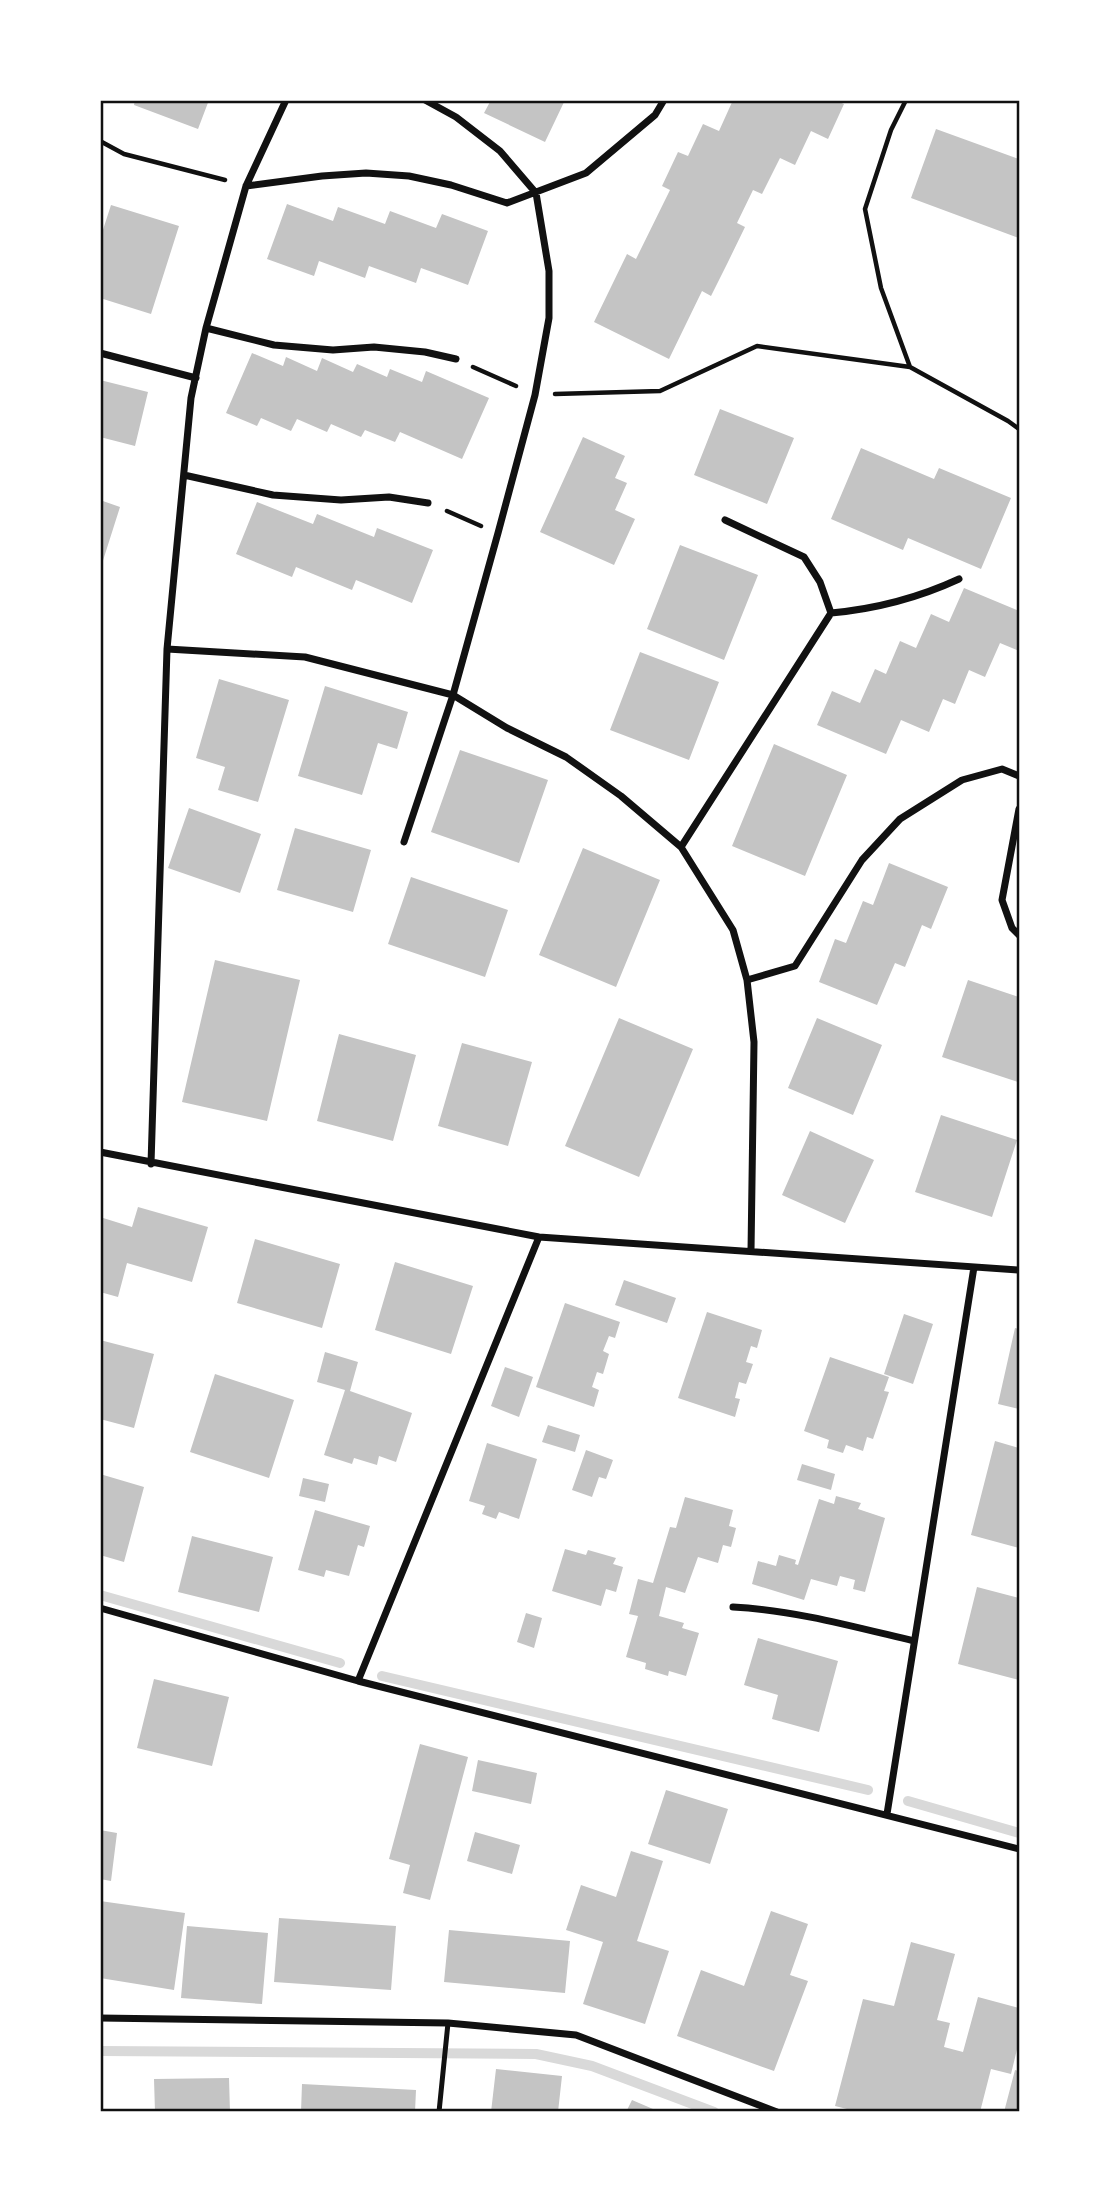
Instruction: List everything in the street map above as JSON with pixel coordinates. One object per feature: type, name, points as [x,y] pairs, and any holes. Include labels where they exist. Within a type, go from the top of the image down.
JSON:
[{"type":"street","points":[[152,1164],[167,649],[191,398],[206,328],[246,186],[286,100]]},
{"type":"street","points":[[404,842],[453,695],[498,533],[535,395],[549,306],[549,271],[536,192],[500,151],[456,117],[425,100]]},
{"type":"street","points":[[246,186],[366,173],[409,176],[451,185],[507,203],[586,173],[655,115],[664,100]]},
{"type":"street","points":[[206,328],[274,345],[332,350],[374,348],[425,352],[456,359]]},
{"type":"street","points":[[100,353],[196,378]]},
{"type":"street","points":[[184,475],[273,495],[341,500],[389,497],[428,503]]},
{"type":"street","points":[[725,520],[804,556],[820,582],[831,613]]},
{"type":"street","points":[[831,613],[864,610],[929,593],[959,579]]},
{"type":"street","points":[[681,847],[831,613]]},
{"type":"street","points":[[167,649],[304,657],[453,695],[566,758],[621,796],[681,847],[733,930],[747,980],[754,1042],[751,1251]]},
{"type":"street","points":[[747,980],[795,966],[862,860],[900,819],[961,780],[1002,769],[1019,776]]},
{"type":"street","points":[[1019,809],[1002,900],[1012,928],[1019,935]]},
{"type":"street","points":[[100,1152],[539,1237],[1019,1270]]},
{"type":"street","points":[[358,1681],[539,1237]]},
{"type":"street","points":[[887,1814],[974,1267]]},
{"type":"street","points":[[733,1607],[758,1608],[914,1641]]},
{"type":"street","points":[[100,1608],[358,1681],[1019,1849]]},
{"type":"street","points":[[100,2018],[448,2023],[576,2035],[777,2112]]},
{"type":"lane","points":[[439,2112],[448,2023]]},
{"type":"path","points":[[906,100],[891,130],[865,209],[881,288],[910,367]]},
{"type":"path","points":[[100,141],[124,153],[246,186]]},
{"type":"path","points":[[456,359],[535,395],[660,391],[757,346],[910,367],[1019,429]]},
{"type":"path","points":[[428,503],[498,533]]},
{"type":"building","points":[[135,100],[209,100],[198,129],[134,105]]},
{"type":"building","points":[[491,100],[565,100],[545,142],[484,113]]},
{"type":"building","points":[[733,100],[834,100],[844,104],[828,139],[811,131],[795,165],[780,158],[762,194],[753,190],[737,223],[745,227],[728,262],[711,296],[702,291],[669,359],[594,322],[627,254],[636,259],[670,190],[662,186],[678,152],[688,156],[703,124],[719,131]]},
{"type":"building","points":[[936,129],[1019,159],[1019,238],[911,198]]},
{"type":"building","points":[[287,204],[333,221],[338,207],[385,224],[390,211],[436,228],[442,214],[488,231],[468,285],[421,268],[416,283],[369,266],[365,278],[319,261],[314,276],[267,259]]},
{"type":"building","points":[[111,205],[179,226],[151,314],[100,298],[100,239]]},
{"type":"building","points":[[252,353],[283,366],[286,357],[317,371],[322,358],[353,372],[357,364],[387,377],[390,369],[422,382],[426,371],[489,398],[462,459],[400,432],[395,442],[365,430],[361,437],[331,424],[327,432],[297,419],[291,431],[261,418],[257,426],[226,413]]},
{"type":"building","points":[[100,380],[148,392],[135,446],[100,437]]},
{"type":"building","points":[[720,409],[794,438],[767,504],[694,475]]},
{"type":"building","points":[[583,437],[625,456],[615,478],[627,483],[615,510],[635,519],[614,565],[540,532]]},
{"type":"building","points":[[861,448],[934,479],[939,468],[1011,498],[981,569],[908,538],[903,550],[831,519]]},
{"type":"building","points":[[100,500],[120,507],[100,570]]},
{"type":"building","points":[[257,502],[313,524],[317,514],[374,537],[377,528],[433,550],[412,603],[356,580],[352,590],[296,567],[292,577],[236,554]]},
{"type":"building","points":[[680,545],[758,575],[724,660],[647,629]]},
{"type":"building","points":[[964,588],[1019,611],[1019,651],[1000,643],[985,677],[969,670],[955,704],[943,699],[929,732],[901,720],[886,754],[817,725],[832,691],[860,703],[875,669],[886,674],[900,641],[916,648],[931,614],[949,622]]},
{"type":"building","points":[[640,652],[719,682],[689,760],[610,730]]},
{"type":"building","points":[[219,679],[289,700],[258,802],[218,790],[225,767],[196,758]]},
{"type":"building","points":[[325,686],[408,712],[397,749],[378,743],[362,795],[298,776]]},
{"type":"building","points":[[774,744],[847,775],[805,876],[732,846]]},
{"type":"building","points":[[460,750],[548,780],[519,863],[431,832]]},
{"type":"building","points":[[189,808],[261,834],[240,893],[168,868]]},
{"type":"building","points":[[295,828],[371,850],[353,912],[277,890]]},
{"type":"building","points":[[583,848],[660,880],[616,987],[539,955]]},
{"type":"building","points":[[889,863],[948,887],[931,929],[922,925],[905,967],[895,963],[877,1005],[819,982],[835,939],[846,943],[863,901],[873,905]]},
{"type":"building","points":[[411,877],[508,910],[485,977],[388,944]]},
{"type":"building","points":[[215,960],[300,980],[267,1121],[182,1102]]},
{"type":"building","points":[[968,980],[1019,997],[1018,1082],[942,1057]]},
{"type":"building","points":[[619,1018],[693,1049],[639,1177],[565,1146]]},
{"type":"building","points":[[817,1018],[882,1045],[853,1115],[788,1088]]},
{"type":"building","points":[[339,1034],[416,1055],[393,1141],[317,1121]]},
{"type":"building","points":[[462,1043],[532,1062],[508,1146],[438,1126]]},
{"type":"building","points":[[941,1115],[1017,1140],[992,1217],[915,1192]]},
{"type":"building","points":[[810,1131],[874,1160],[845,1223],[782,1195]]},
{"type":"building","points":[[138,1207],[208,1227],[192,1282],[127,1263],[118,1297],[100,1292],[100,1217],[132,1227]]},
{"type":"building","points":[[255,1239],[340,1264],[322,1328],[237,1303]]},
{"type":"building","points":[[395,1262],[473,1286],[451,1354],[375,1330]]},
{"type":"building","points":[[624,1280],[676,1298],[667,1323],[615,1305]]},
{"type":"building","points":[[565,1303],[620,1322],[615,1338],[609,1336],[603,1351],[609,1354],[603,1374],[597,1372],[592,1387],[599,1390],[594,1407],[536,1387]]},
{"type":"building","points":[[707,1312],[762,1330],[757,1348],[751,1346],[746,1362],[753,1364],[746,1384],[739,1382],[735,1398],[740,1399],[735,1417],[678,1398]]},
{"type":"building","points":[[904,1314],[933,1324],[913,1384],[884,1374]]},
{"type":"building","points":[[1015,1328],[1019,1329],[1019,1409],[998,1404]]},
{"type":"building","points":[[100,1340],[154,1354],[134,1428],[100,1419]]},
{"type":"building","points":[[325,1352],[358,1362],[350,1391],[412,1413],[396,1462],[379,1456],[377,1465],[354,1458],[352,1464],[324,1455],[345,1390],[317,1382]]},
{"type":"building","points":[[830,1357],[889,1377],[884,1391],[889,1392],[873,1439],[867,1437],[863,1451],[846,1445],[843,1453],[827,1448],[829,1440],[804,1431]]},
{"type":"building","points":[[505,1367],[533,1377],[519,1417],[491,1406]]},
{"type":"building","points":[[215,1374],[294,1400],[269,1478],[190,1452]]},
{"type":"building","points":[[548,1425],[580,1435],[575,1452],[542,1442]]},
{"type":"building","points":[[995,1441],[1019,1448],[1019,1548],[971,1535]]},
{"type":"building","points":[[487,1443],[537,1459],[519,1519],[499,1512],[496,1519],[482,1514],[485,1506],[469,1501]]},
{"type":"building","points":[[586,1450],[613,1460],[606,1479],[599,1477],[592,1497],[572,1490]]},
{"type":"building","points":[[802,1464],[835,1474],[831,1490],[797,1480]]},
{"type":"building","points":[[100,1474],[144,1487],[124,1562],[100,1555]]},
{"type":"building","points":[[303,1478],[329,1484],[325,1502],[299,1496]]},
{"type":"building","points":[[836,1496],[861,1503],[858,1509],[885,1518],[865,1592],[853,1589],[855,1580],[840,1576],[837,1586],[811,1579],[804,1600],[752,1584],[758,1561],[776,1566],[779,1555],[796,1560],[795,1564],[798,1565],[819,1499],[834,1504]]},
{"type":"building","points":[[685,1497],[733,1510],[729,1526],[736,1528],[731,1547],[723,1545],[718,1563],[698,1557],[685,1593],[666,1587],[659,1616],[684,1623],[682,1628],[699,1633],[686,1676],[669,1671],[668,1676],[645,1669],[646,1663],[626,1657],[638,1616],[629,1614],[638,1579],[653,1583],[670,1527],[676,1528]]},
{"type":"building","points":[[315,1510],[370,1526],[364,1547],[358,1545],[349,1576],[326,1570],[324,1577],[298,1570]]},
{"type":"building","points":[[192,1536],[273,1557],[259,1612],[178,1592]]},
{"type":"building","points":[[565,1549],[586,1555],[588,1550],[616,1558],[613,1564],[623,1567],[616,1592],[606,1589],[601,1606],[552,1591]]},
{"type":"building","points":[[977,1587],[1019,1598],[1019,1680],[958,1664]]},
{"type":"building","points":[[526,1613],[542,1618],[534,1648],[517,1642]]},
{"type":"building","points":[[758,1638],[838,1661],[819,1732],[772,1719],[778,1695],[744,1685]]},
{"type":"building","points":[[154,1679],[229,1697],[212,1766],[137,1748]]},
{"type":"building","points":[[420,1744],[468,1757],[430,1900],[403,1893],[410,1865],[389,1859]]},
{"type":"building","points":[[478,1760],[537,1773],[531,1804],[472,1791]]},
{"type":"building","points":[[666,1790],[728,1809],[710,1864],[648,1844]]},
{"type":"building","points":[[100,1830],[117,1833],[111,1881],[100,1879]]},
{"type":"building","points":[[475,1832],[520,1845],[512,1874],[467,1861]]},
{"type":"building","points":[[631,1851],[663,1861],[637,1941],[669,1951],[645,2024],[583,2004],[603,1942],[566,1930],[581,1885],[616,1897]]},
{"type":"building","points":[[100,1901],[185,1913],[174,1990],[100,1978]]},
{"type":"building","points":[[771,1911],[808,1924],[790,1975],[808,1981],[774,2071],[677,2036],[701,1970],[744,1986]]},
{"type":"building","points":[[279,1918],[396,1926],[391,1990],[274,1982]]},
{"type":"building","points":[[187,1926],[268,1933],[262,2004],[181,1998]]},
{"type":"building","points":[[449,1930],[570,1941],[565,1993],[444,1982]]},
{"type":"building","points":[[911,1942],[955,1954],[937,2020],[950,2023],[944,2047],[963,2052],[978,1997],[1019,2008],[1019,2041],[1011,2074],[991,2069],[980,2112],[859,2112],[835,2106],[863,1999],[894,2006]]},
{"type":"building","points":[[496,2069],[562,2076],[558,2112],[491,2112]]},
{"type":"building","points":[[1015,2070],[1019,2071],[1019,2112],[1004,2112]]},
{"type":"building","points":[[229,2078],[230,2112],[155,2112],[154,2079]]},
{"type":"building","points":[[302,2084],[416,2090],[415,2112],[301,2112]]},
{"type":"building","points":[[632,2100],[660,2112],[626,2112]]},
{"type":"waterway","points":[[100,1595],[340,1663]]},
{"type":"waterway","points":[[382,1676],[868,1790]]},
{"type":"waterway","points":[[908,1801],[1019,1833]]},
{"type":"waterway","points":[[100,2051],[536,2054],[592,2066],[714,2112]]}]
